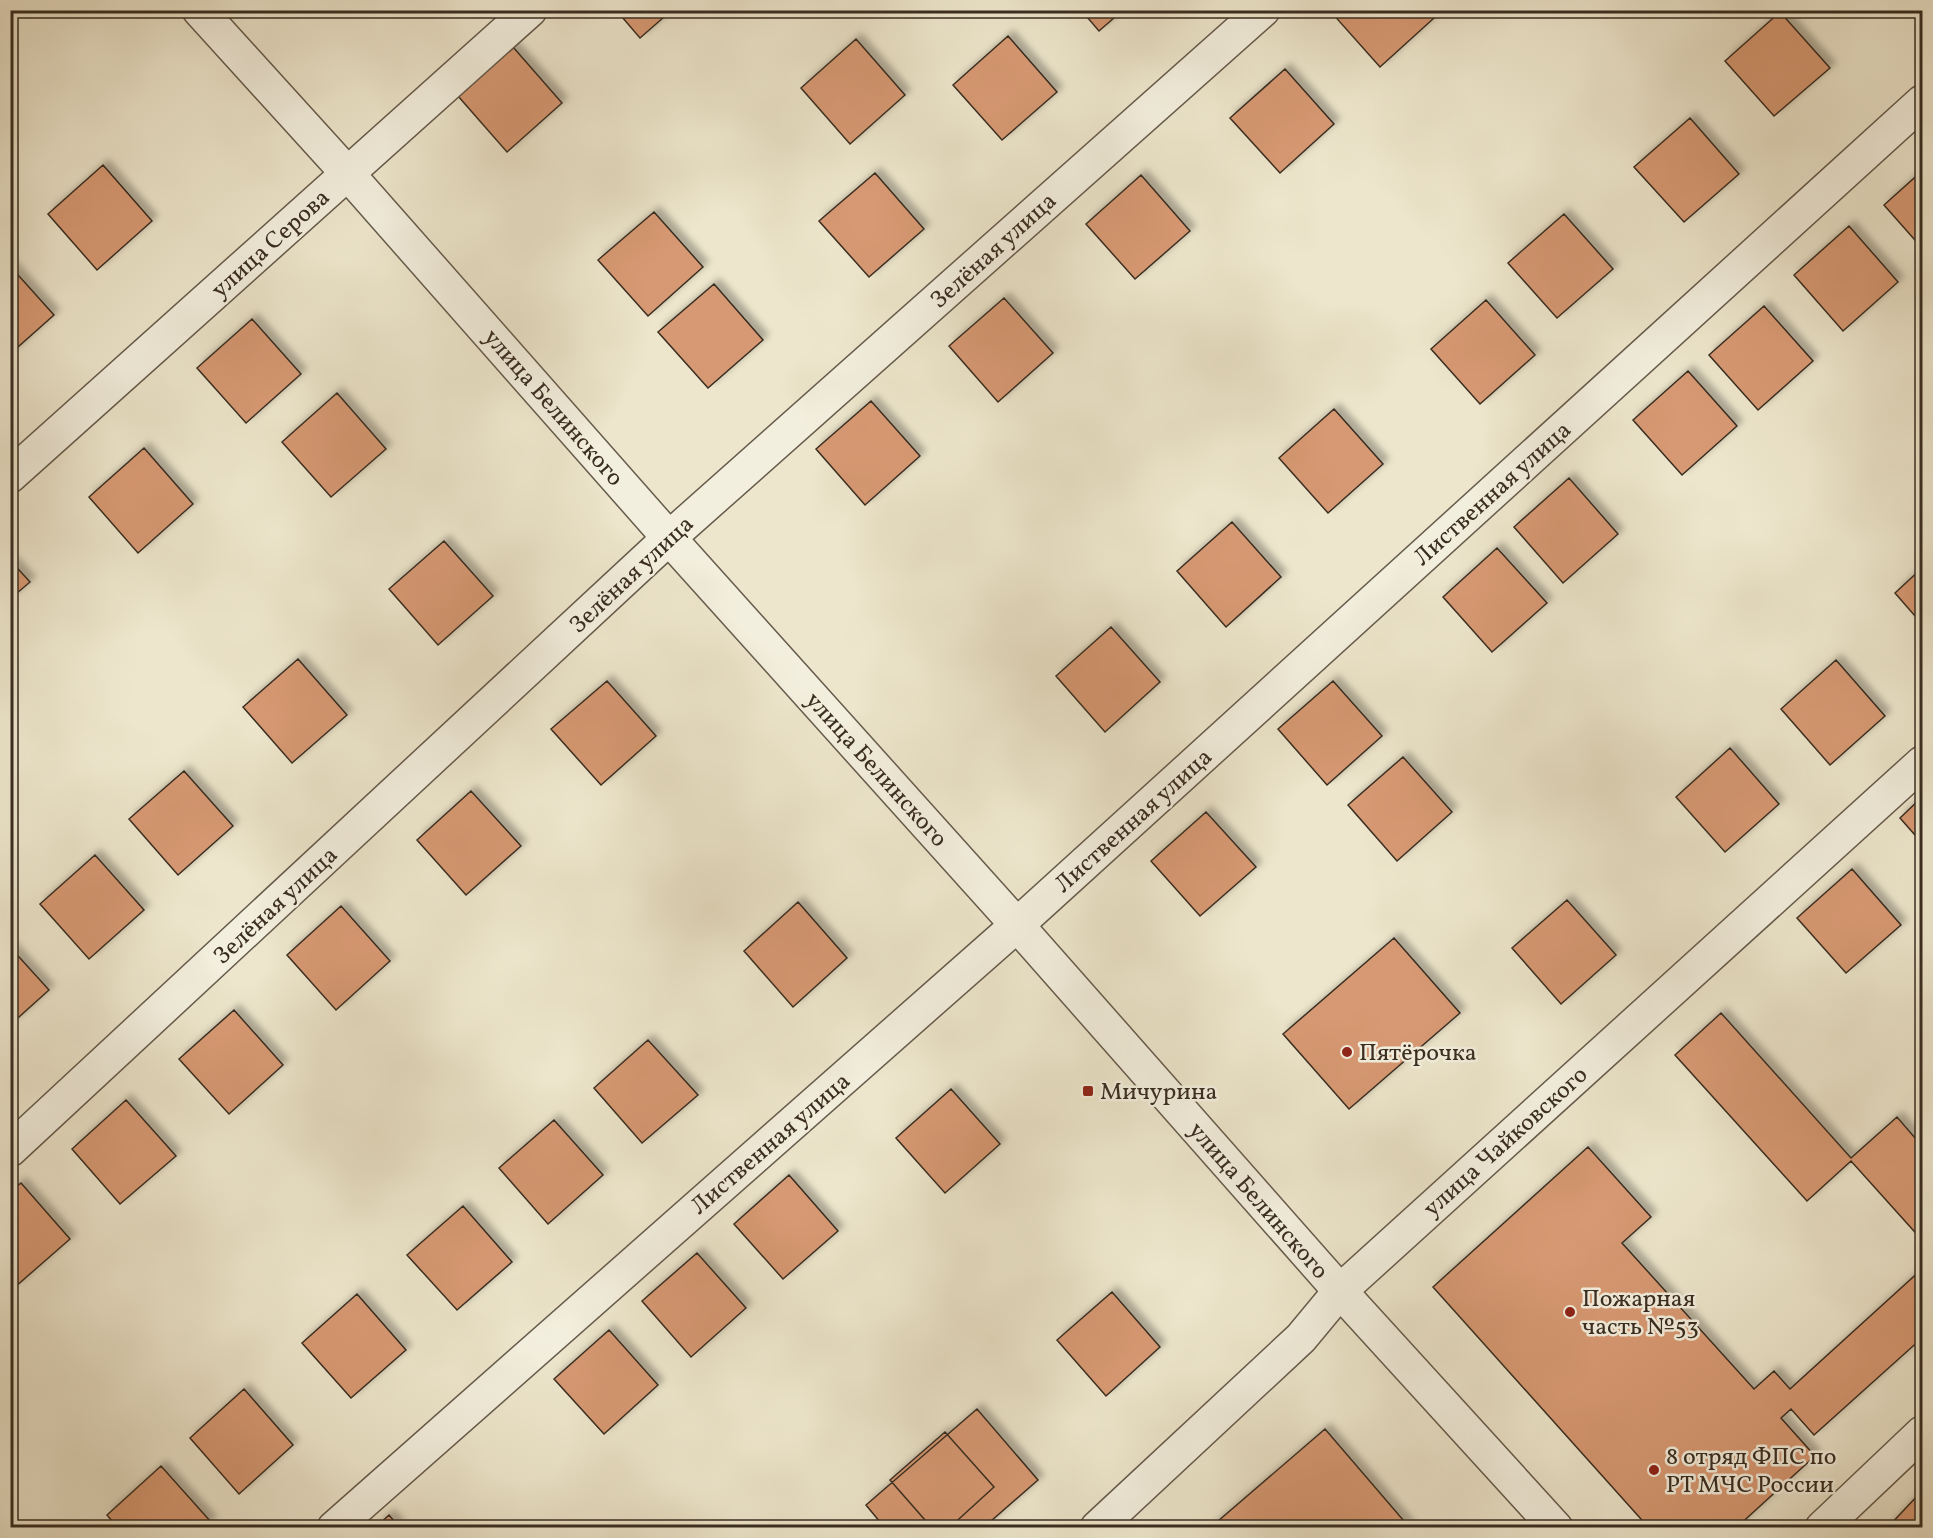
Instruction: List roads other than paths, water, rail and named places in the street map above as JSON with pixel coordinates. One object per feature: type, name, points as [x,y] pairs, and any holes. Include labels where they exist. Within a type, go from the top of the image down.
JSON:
[{"type":"street","name":"улица Белинского","points":[[199,10],[1017,925],[1340,1291],[1556,1527]]},
{"type":"street","name":"улица Серова","points":[[10,476],[530,10]]},
{"type":"street","name":"Зелёная улица","points":[[10,1150],[669,538],[1263,10]]},
{"type":"street","name":"Лиственная улица","points":[[334,1527],[1017,925],[1923,102]]},
{"type":"street","name":"улица Чайковского","points":[[1097,1527],[1301,1338],[1340,1291],[1923,763]]},
{"type":"street","points":[[1822,1527],[1923,1433]]},
{"type":"place","name":"Пятёрочка","points":[[1347,1052]]},
{"type":"place","name":"Мичурина","points":[[1088,1091]]},
{"type":"place","name":"Пожарная часть №53","points":[[1570,1312]]},
{"type":"place","name":"8 отряд ФПС по РТ МЧС России","points":[[1654,1470]]}]
